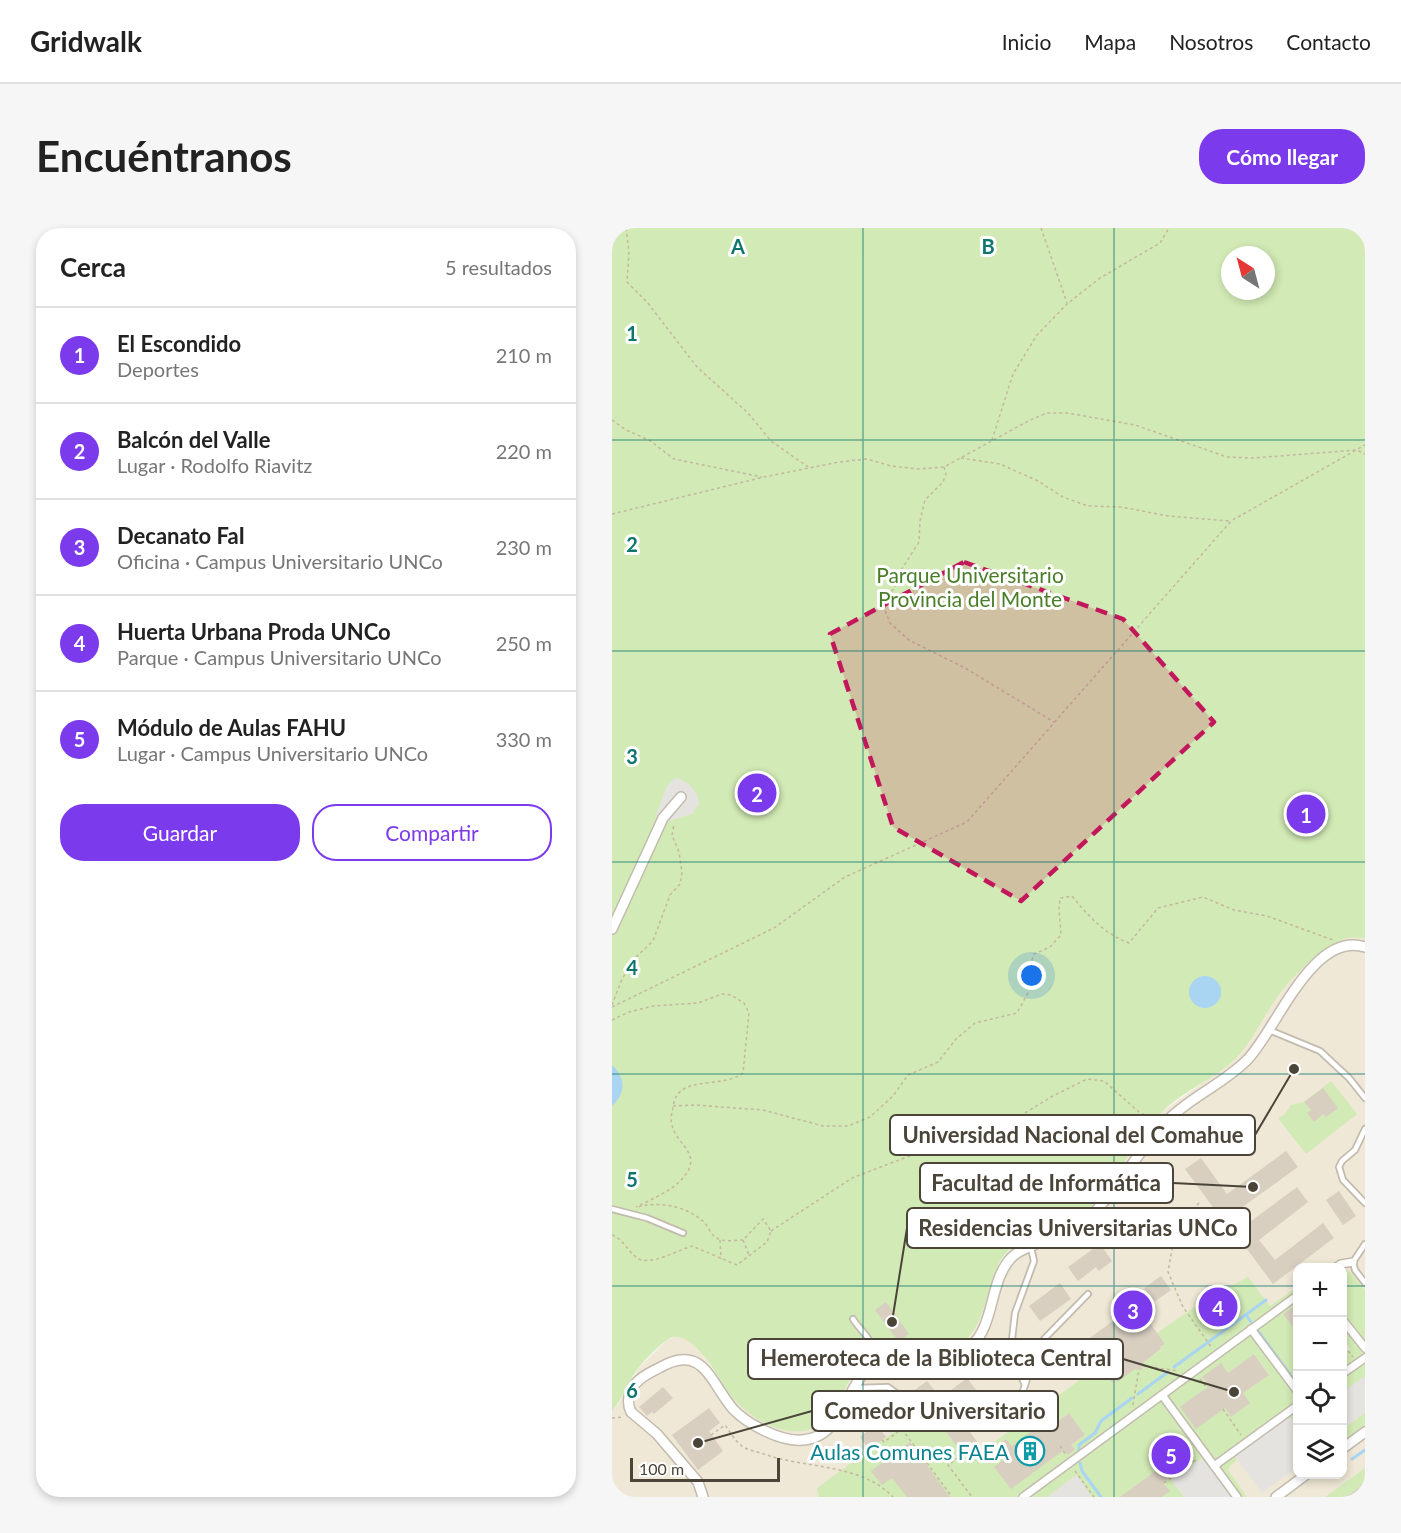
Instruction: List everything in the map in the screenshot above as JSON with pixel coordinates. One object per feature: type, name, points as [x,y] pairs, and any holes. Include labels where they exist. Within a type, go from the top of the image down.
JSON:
[{"type":"street","points":[[612,929],[665,813],[681,797]]},
{"type":"street","points":[[703,1497],[698,1482],[657,1434],[631,1412],[628,1399],[639,1380],[672,1361],[684,1359],[696,1362],[705,1369],[739,1414],[780,1437],[796,1440],[813,1438],[826,1430],[837,1418],[855,1388],[872,1366],[886,1361],[955,1355],[969,1348],[976,1342],[983,1329],[1007,1263],[1018,1253],[1077,1225],[1092,1215],[1163,1126],[1177,1112],[1246,1061],[1296,988],[1316,964],[1345,945],[1365,947]]},
{"type":"street","points":[[1344,1263],[1353,1262]]},
{"type":"street","points":[[1023,1497],[1293,1299]]},
{"type":"street","points":[[1347,1325],[1365,1348]]},
{"type":"street","points":[[1251,1329],[1293,1385]]},
{"type":"street","points":[[1346,1371],[1365,1358]]},
{"type":"street","points":[[1162,1395],[1237,1497]]},
{"type":"street","points":[[1214,1466],[1293,1409]]},
{"type":"street","points":[[1347,1445],[1365,1432]]},
{"type":"street","points":[[1276,1497],[1300,1479]]},
{"type":"lane","points":[[1269,1030],[1320,1051],[1349,1078],[1365,1098]]},
{"type":"lane","points":[[1365,1129],[1356,1150],[1342,1161],[1339,1167],[1343,1180],[1365,1203]]},
{"type":"lane","points":[[612,1209],[647,1218],[683,1233]]},
{"type":"lane","points":[[1365,1244],[1353,1262],[1355,1270],[1365,1284]]},
{"type":"lane","points":[[1025,1385],[1011,1347],[1015,1313],[1034,1261],[1031,1246]]},
{"type":"lane","points":[[981,1425],[1011,1408],[1020,1400],[1036,1351],[1045,1338],[1088,1294]]},
{"type":"lane","points":[[853,1319],[870,1340],[875,1357],[872,1366]]},
{"type":"lane","points":[[855,1388],[888,1387],[899,1395],[902,1405],[898,1415],[884,1427]]},
{"type":"path","points":[[627,228],[629,252],[627,282],[647,302],[697,367],[748,413],[771,441],[808,468]]},
{"type":"path","points":[[1041,228],[1067,304]]},
{"type":"path","points":[[991,441],[1013,374],[1037,335],[1067,304],[1100,278],[1160,243],[1168,228]]},
{"type":"path","points":[[612,514],[764,477],[839,462],[867,459],[891,466],[918,469],[944,467],[1047,413],[1067,413],[1135,425],[1227,458],[1357,450],[1365,454]]},
{"type":"path","points":[[612,420],[626,430],[649,440],[674,459],[764,477]]},
{"type":"path","points":[[612,1006],[774,928],[845,877],[967,822],[1231,521],[1365,445]]},
{"type":"path","points":[[961,458],[1000,464],[1038,481],[1063,497],[1088,506],[1121,507],[1168,516],[1231,521]]},
{"type":"path","points":[[944,467],[946,474],[943,482],[925,500],[920,521],[919,542],[888,596],[885,610],[890,622],[909,640],[965,669],[1055,722]]},
{"type":"path","points":[[612,1006],[622,979],[636,957],[653,941],[670,895],[680,884],[682,873],[679,852],[672,835],[674,824]]},
{"type":"path","points":[[673,1106],[695,1105],[763,1110],[823,1126],[848,1126],[870,1117],[893,1096],[908,1075],[938,1062],[956,1039],[975,1023],[1017,1013],[1030,989],[1031,963],[1034,954],[1050,947],[1061,935],[1060,898],[1072,896],[1107,932],[1129,943],[1158,908],[1203,897],[1234,910],[1267,916],[1345,945]]},
{"type":"path","points":[[612,1020],[629,1012],[653,1006],[698,1003],[722,994],[731,995],[744,1004],[749,1013],[743,1073],[735,1079],[683,1089],[674,1099],[672,1127],[691,1154],[691,1165],[686,1175],[668,1190],[635,1208],[651,1203],[670,1204],[704,1222],[714,1237],[720,1239],[743,1240],[763,1219],[771,1231]]},
{"type":"path","points":[[612,1235],[623,1241],[637,1258],[644,1261],[661,1258],[692,1246],[737,1265],[767,1242],[771,1231],[852,1178],[941,1144],[982,1133],[1020,1116],[1087,1079],[1104,1081],[1139,1112],[1163,1126]]},
{"type":"path","points":[[1199,1203],[1176,1227],[1168,1272],[1183,1307],[1210,1346]]},
{"type":"path","points":[[720,1239],[721,1260]]},
{"type":"path","points":[[743,1240],[749,1256]]},
{"type":"path","points":[[1143,1366],[1193,1372],[1207,1388]]},
{"type":"path","points":[[1131,1418],[1139,1369]]},
{"type":"path","points":[[1222,1409],[1247,1442]]},
{"type":"path","points":[[882,1440],[884,1442],[925,1412],[924,1410]]},
{"type":"path","points":[[711,1435],[725,1425],[739,1444],[745,1448],[785,1461],[857,1475],[879,1485],[893,1497]]},
{"type":"path","points":[[902,1429],[952,1497]]},
{"type":"path","points":[[1059,1446],[1094,1497]]},
{"type":"path","points":[[963,1454],[948,1465],[972,1497]]},
{"type":"path","points":[[1164,1484],[1205,1454]]},
{"type":"highlighted area","points":[[964,562],[1123,619],[1214,722],[1021,901],[893,827],[830,634]]},
{"type":"shaded area","points":[[1365,634],[1365,1468],[1325,1497],[612,1497],[612,1411],[638,1369],[667,1340],[678,1336],[689,1340],[699,1350],[734,1399],[763,1421],[831,1414],[855,1373],[867,1361],[884,1355],[951,1348],[961,1343],[995,1271],[1007,1252],[1024,1240],[1067,1223],[1162,1112],[1233,1061]]},
{"type":"shaded area","points":[[678,778],[689,784],[697,794],[699,804],[692,814],[669,821],[656,815],[667,786]]},
{"type":"shaded area","points":[[1365,1376],[1365,1413],[1347,1426],[1347,1425],[1347,1389]]},
{"type":"shaded area","points":[[887,1408],[901,1426],[890,1435],[876,1417]]},
{"type":"shaded area","points":[[1288,1414],[1293,1421],[1293,1470],[1262,1493],[1233,1454]]},
{"type":"shaded area","points":[[1202,1458],[1231,1497],[1184,1497],[1171,1480]]},
{"type":"shaded area","points":[[1077,1475],[1092,1497],[1047,1497]]},
{"type":"green space","name":"Parque Universitario Provincia del Monte","points":[[612,228],[1365,228],[1365,938],[1347,938],[1337,942],[1314,957],[1293,977],[1276,998],[1237,1057],[1220,1072],[1181,1096],[1163,1111],[1143,1134],[1089,1209],[1068,1221],[1021,1241],[1005,1254],[994,1275],[977,1325],[962,1342],[939,1350],[887,1354],[865,1362],[857,1370],[827,1418],[808,1430],[787,1431],[766,1424],[747,1412],[732,1397],[695,1346],[686,1339],[676,1337],[663,1343],[644,1362],[630,1380],[612,1411]]},
{"type":"green space","points":[[1331,1081],[1357,1114],[1306,1154],[1278,1118],[1284,1115],[1291,1105],[1304,1102]]},
{"type":"green space","points":[[1347,1270],[1365,1290],[1365,1425],[1347,1439],[1347,1352],[1350,1349],[1347,1344]]},
{"type":"green space","points":[[1248,1277],[1270,1306],[1293,1290],[1293,1307],[1284,1314],[1293,1327],[1293,1419],[1288,1414],[1233,1454],[1237,1460],[1228,1470],[1247,1497],[1162,1497],[1169,1491],[1155,1472],[1120,1497],[1092,1497],[1076,1475],[1047,1497],[819,1497],[817,1489],[821,1485],[951,1390],[965,1408],[944,1428],[968,1461],[1099,1366],[1112,1382],[1135,1369],[1142,1370],[1144,1362],[1161,1350],[1160,1347],[1165,1344],[1157,1333],[1206,1299]],"holes":[[[1254,1354],[1269,1374],[1243,1393],[1250,1403],[1231,1417],[1202,1377],[1221,1364],[1228,1373]],[[1069,1413],[1085,1435],[1071,1445],[1075,1451],[1068,1455],[1061,1445],[1010,1455],[996,1446],[1006,1439],[1012,1446],[1049,1419],[1054,1424]],[[1173,1432],[1194,1460],[1169,1478],[1149,1450]]]},
{"type":"green space","points":[[1365,1468],[1365,1483],[1346,1497],[1325,1497]]},
{"type":"water","points":[[1205,976],[1217,980],[1221,992],[1217,1004],[1205,1008],[1193,1004],[1189,992],[1193,980]]},
{"type":"water","points":[[612,1065],[622,1080],[622,1091],[612,1106]]},
{"type":"building","points":[[1323,1088],[1338,1108],[1326,1117],[1323,1114],[1314,1122],[1307,1113],[1311,1110],[1304,1102]]},
{"type":"building","points":[[1286,1151],[1298,1167],[1223,1221],[1185,1169],[1201,1158],[1227,1194]]},
{"type":"building","points":[[1297,1187],[1308,1202],[1259,1240],[1275,1260],[1323,1223],[1334,1238],[1301,1263],[1293,1263],[1293,1269],[1273,1284],[1235,1233]]},
{"type":"building","points":[[1339,1191],[1356,1216],[1343,1225],[1326,1200]]},
{"type":"building","points":[[1100,1244],[1112,1261],[1099,1271],[1096,1267],[1078,1281],[1068,1267]]},
{"type":"building","points":[[1161,1276],[1171,1290],[1154,1302],[1144,1288]]},
{"type":"building","points":[[1060,1283],[1071,1299],[1040,1321],[1029,1306]]},
{"type":"building","points":[[886,1302],[909,1334],[899,1342],[875,1310]]},
{"type":"building","points":[[1136,1304],[1165,1344],[1144,1362],[1142,1370],[1135,1369],[1112,1383],[1083,1343]]},
{"type":"building","points":[[1293,1307],[1293,1327],[1283,1314]]},
{"type":"building","points":[[1254,1354],[1269,1375],[1243,1393],[1250,1403],[1231,1417],[1225,1408],[1196,1429],[1180,1407],[1209,1386],[1202,1377],[1221,1363],[1228,1373]]},
{"type":"building","points":[[967,1378],[981,1396],[987,1392],[997,1406],[967,1428],[983,1450],[968,1461],[943,1428],[954,1420],[952,1417],[965,1408],[951,1390]]},
{"type":"building","points":[[927,1381],[940,1397],[922,1411],[912,1392]]},
{"type":"building","points":[[663,1387],[673,1398],[654,1414],[652,1412],[647,1416],[639,1407]]},
{"type":"building","points":[[709,1408],[720,1423],[709,1431],[723,1451],[698,1470],[672,1435]]},
{"type":"building","name":"Aulas Comunes FAEA","points":[[1069,1413],[1085,1435],[1071,1445],[1075,1450],[1068,1455],[1064,1450],[1011,1489],[994,1467],[1005,1459],[996,1446],[1006,1439],[1012,1446],[1049,1418],[1054,1424]]},
{"type":"building","points":[[874,1422],[886,1437],[869,1450],[860,1437],[870,1429],[868,1427]]},
{"type":"building","points":[[1173,1432],[1194,1460],[1163,1483],[1170,1491],[1162,1497],[1120,1497],[1161,1467],[1149,1450]]},
{"type":"building","points":[[910,1442],[950,1497],[907,1497],[892,1478],[882,1485],[871,1471]]},
{"type":"building","points":[[1365,1483],[1365,1497],[1346,1497]]},
{"type":"waterway","points":[[1174,1367],[1266,1300]]},
{"type":"waterway","points":[[1246,1315],[1251,1322]]},
{"type":"waterway","points":[[1258,1331],[1293,1378]]},
{"type":"waterway","points":[[1138,1394],[1168,1372]]},
{"type":"waterway","points":[[1079,1450],[1079,1445],[1095,1433],[1101,1421],[1132,1398]]},
{"type":"waterway","points":[[1352,1459],[1365,1450]]},
{"type":"waterway","points":[[1080,1463],[1082,1471],[1101,1497]]},
{"type":"place","name":"Balcón del Valle","points":[[757,793]]},
{"type":"place","name":"El Escondido","points":[[1306,814]]},
{"type":"place","name":"Universidad Nacional del Comahue","points":[[1294,1069]]},
{"type":"place","name":"Facultad de Informática","points":[[1253,1187]]},
{"type":"place","name":"Huerta Urbana Proda UNCo","points":[[1218,1307]]},
{"type":"place","name":"Decanato FaI","points":[[1133,1310]]},
{"type":"place","name":"Residencias Universitarias UNCo","points":[[892,1322]]},
{"type":"place","name":"Hemeroteca de la Biblioteca Central","points":[[1234,1392]]},
{"type":"place","name":"Comedor Universitario","points":[[698,1443]]},
{"type":"place","name":"Aulas Comunes FAEA","points":[[1030,1451]]},
{"type":"place","name":"Módulo de Aulas FAHU","points":[[1171,1455]]}]
